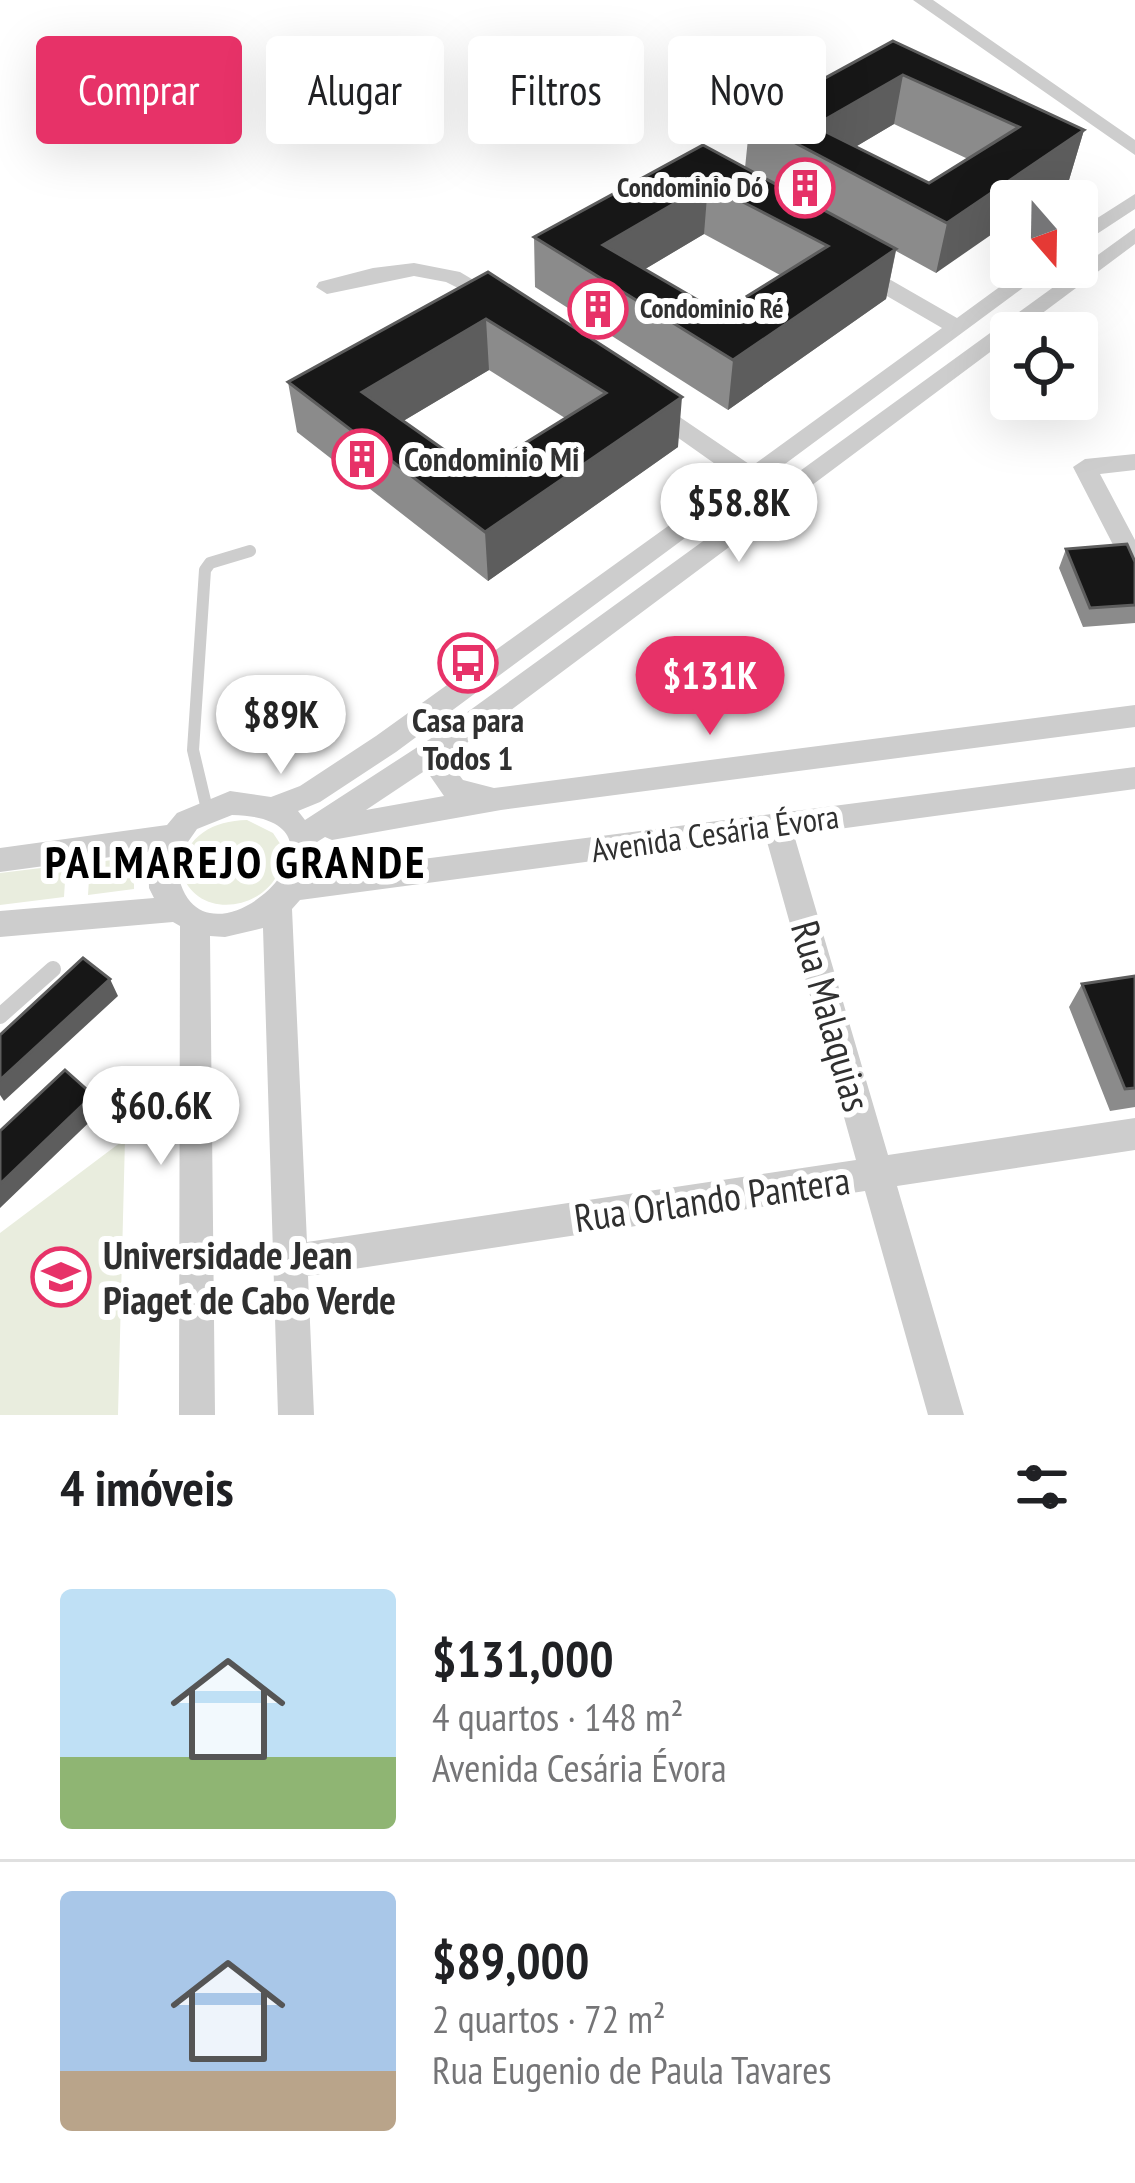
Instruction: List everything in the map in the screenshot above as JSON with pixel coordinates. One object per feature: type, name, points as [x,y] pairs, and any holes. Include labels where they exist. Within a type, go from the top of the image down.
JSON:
[{"type":"street","points":[[922,0],[1135,148]]},
{"type":"street","points":[[949,0],[1135,128]]},
{"type":"street","points":[[1098,227],[1135,200]]},
{"type":"street","points":[[302,837],[442,745],[1135,233]]},
{"type":"street","points":[[836,258],[956,327]]},
{"type":"street","points":[[327,287],[393,268],[428,269],[470,284],[521,317]]},
{"type":"street","points":[[273,808],[310,794],[386,744],[1011,288]]},
{"type":"street","points":[[636,397],[751,477]]},
{"type":"street","points":[[1135,462],[1085,467],[1135,564]]},
{"type":"street","name":"Avenida Cesária Évora","points":[[302,837],[357,820],[501,798],[1135,716]]},
{"type":"street","points":[[442,745],[437,766],[442,783],[458,794],[501,798]]},
{"type":"street","name":"Avenida Cesária Évora","points":[[286,897],[1135,778]]},
{"type":"street","points":[[0,860],[171,837],[207,809],[253,802],[291,820],[302,837],[303,871],[286,897],[236,924],[185,915],[0,923]]},
{"type":"street","name":"Rua Malaquias","points":[[777,825],[946,1415]]},
{"type":"street","points":[[171,837],[159,875],[185,915],[196,1415]]},
{"type":"street","points":[[286,897],[288,1262],[296,1415]]},
{"type":"street","name":"Rua Orlando Pantera","points":[[288,1262],[1135,1134]]},
{"type":"lane","points":[[207,809],[193,750],[205,570],[210,563],[250,551]]},
{"type":"lane","points":[[0,1016],[53,969]]},
{"type":"shaded area","points":[[247,820],[273,833],[281,845],[281,866],[273,882],[242,903],[206,901],[191,890],[181,871],[189,848],[212,827]]},
{"type":"shaded area","points":[[134,857],[134,889],[88,895],[90,863]]},
{"type":"shaded area","points":[[66,865],[64,897],[0,905],[0,873]]},
{"type":"shaded area","points":[[125,1139],[118,1415],[0,1415],[0,1233]]},
{"type":"building","points":[[893,41],[1084,130],[1010,180],[990,180],[990,194],[947,223],[797,144],[826,144],[826,132],[929,183],[1019,127],[903,75],[826,119],[826,78]]},
{"type":"building","points":[[703,145],[896,249],[733,360],[534,237]],"holes":[[[708,184],[828,246],[720,313],[603,245]]]},
{"type":"building","points":[[488,272],[682,397],[485,532],[288,382]],"holes":[[[486,319],[606,393],[477,473],[362,392]]]},
{"type":"building","points":[[1127,544],[1135,562],[1135,605],[1090,608],[1066,549]]},
{"type":"building","points":[[83,958],[110,979],[0,1080],[0,1035]]},
{"type":"building","points":[[1135,976],[1135,1088],[1125,1089],[1082,984]]},
{"type":"building","points":[[65,1070],[93,1095],[0,1184],[0,1131]]},
{"type":"place","name":"Condominio Dó","points":[[805,188]]},
{"type":"place","name":"Condominio Ré","points":[[598,309]]},
{"type":"place","name":"Condominio Mi","points":[[362,459]]},
{"type":"place","name":"Casa para Todos 1","points":[[468,663]]},
{"type":"place","name":"Universidade Jean Piaget de Cabo Verde","points":[[61,1277]]},
{"type":"district","name":"PALMAREJO GRANDE","points":[[236,862]]}]
